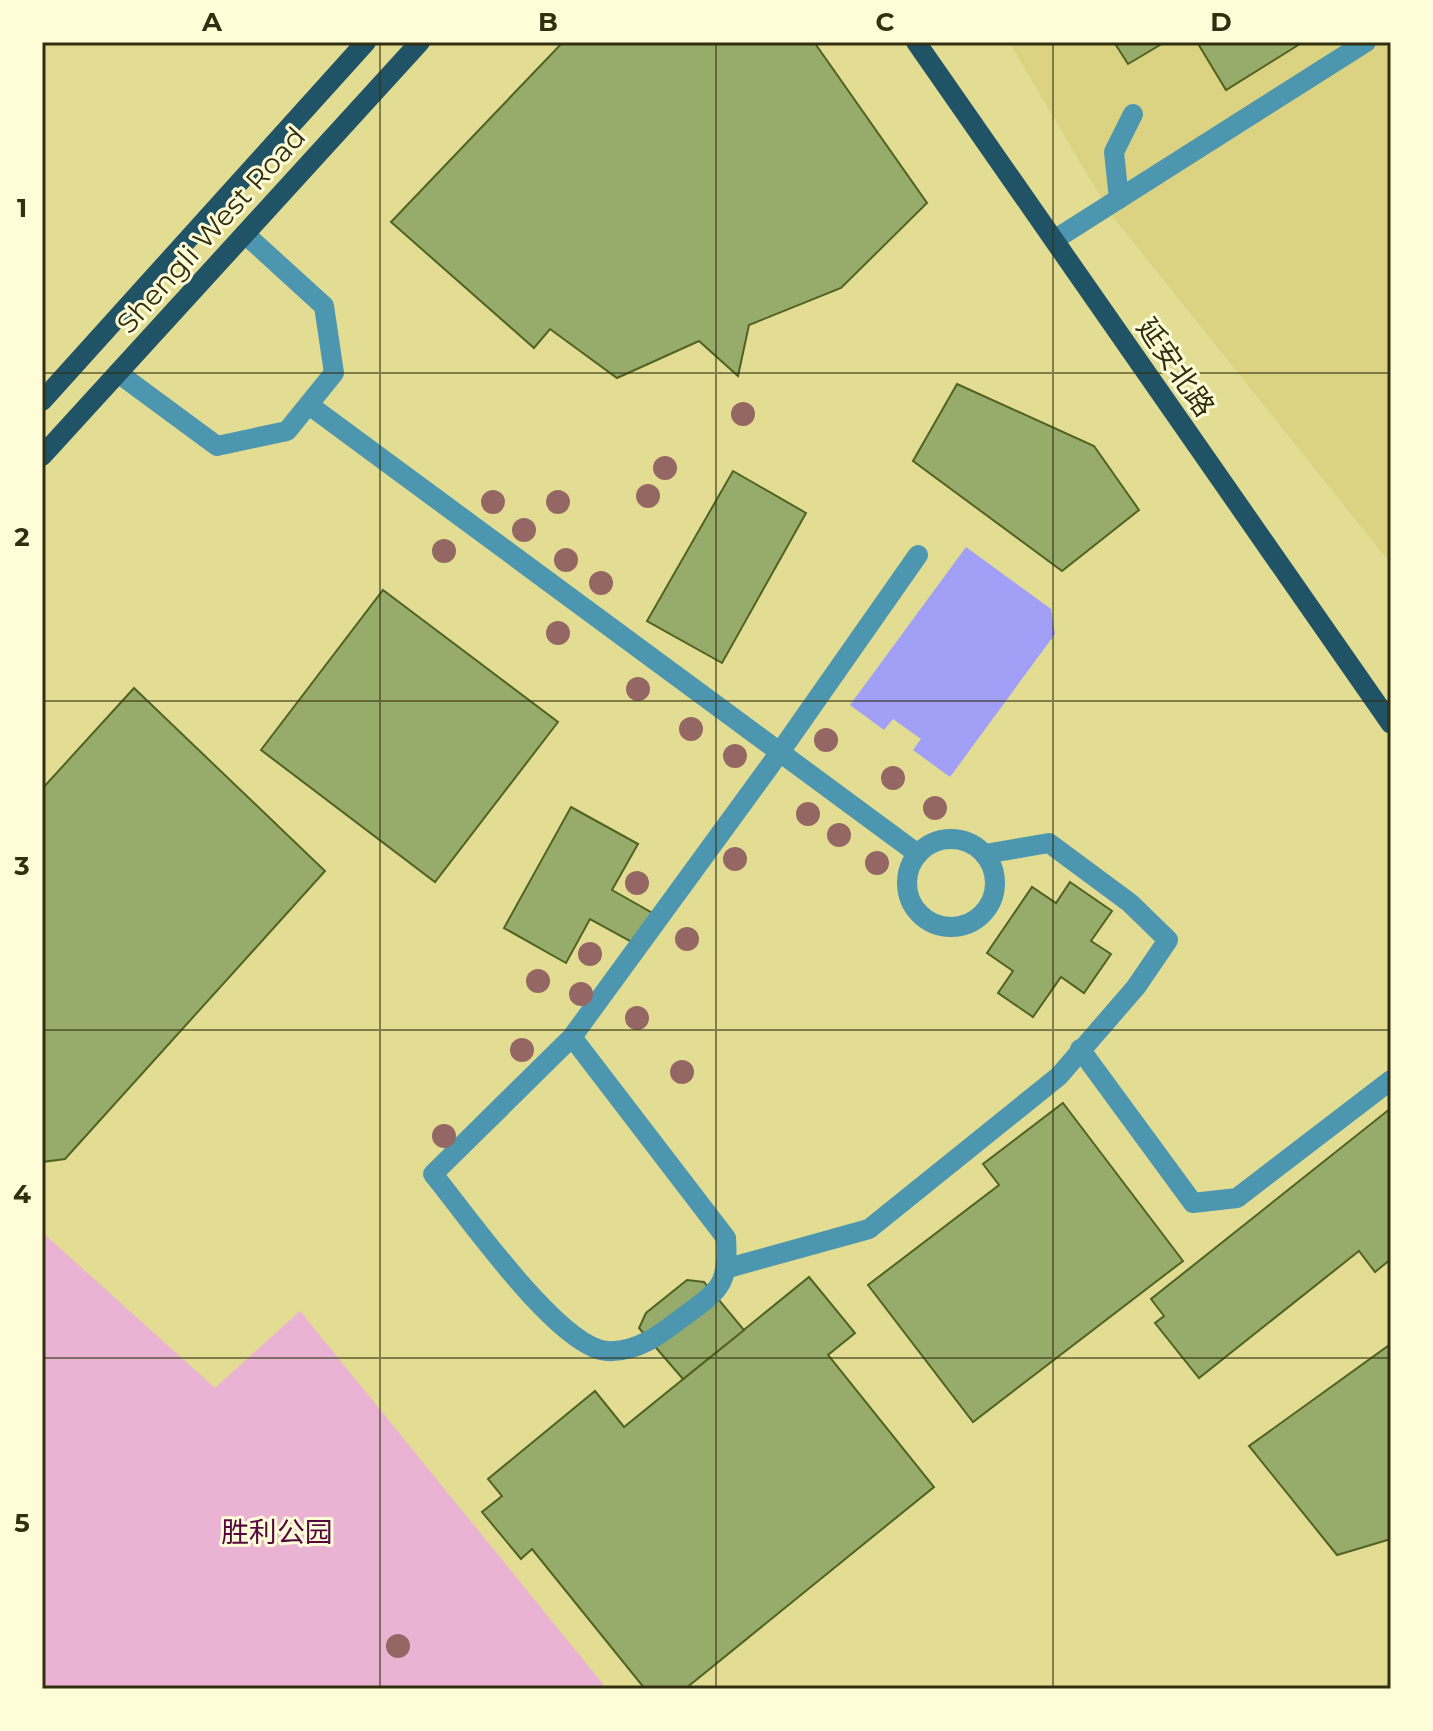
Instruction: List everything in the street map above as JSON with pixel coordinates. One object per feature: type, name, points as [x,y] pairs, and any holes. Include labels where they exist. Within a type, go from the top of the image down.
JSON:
[{"type":"main road","name":"Shengli West Road","points":[[42,401],[366,42]]},
{"type":"main road","name":"Shengli West Road","points":[[42,456],[420,42]]},
{"type":"main road","name":"延安北路","points":[[916,42],[1391,724]]},
{"type":"lane","points":[[1054,240],[1366,42]]},
{"type":"lane","points":[[1119,199],[1114,152],[1133,114]]},
{"type":"lane","points":[[118,373],[217,446],[287,431],[334,373],[324,306],[245,234]]},
{"type":"lane","points":[[309,405],[918,854]]},
{"type":"lane","points":[[572,1037],[726,1238],[728,1268],[713,1296],[649,1343],[606,1351],[575,1340],[551,1318],[433,1174],[572,1037],[780,752],[918,555]]},
{"type":"lane","points":[[944,839],[973,844],[985,854],[993,867],[993,897],[976,920],[949,927],[923,917],[913,906],[907,879],[918,854],[944,839]]},
{"type":"lane","points":[[728,1268],[869,1229],[1059,1076],[1136,987],[1168,940],[1130,903],[1049,843],[985,854]]},
{"type":"lane","points":[[1080,1049],[1193,1203],[1237,1198],[1391,1080]]},
{"type":"shaded area","points":[[1009,42],[1391,42],[1391,564],[1110,213]]},
{"type":"shaded area","points":[[966,547],[1051,609],[1055,634],[950,777],[913,750],[921,739],[893,719],[884,730],[850,705]]},
{"type":"green space","name":"胜利公园","points":[[42,1232],[215,1388],[300,1311],[607,1689],[42,1689]]},
{"type":"building","points":[[563,42],[814,42],[927,203],[841,288],[749,325],[738,376],[699,341],[617,378],[550,329],[534,348],[391,222]]},
{"type":"building","points":[[1114,42],[1165,42],[1128,64]]},
{"type":"building","points":[[1197,42],[1303,42],[1226,90]]},
{"type":"building","points":[[957,384],[1094,446],[1139,510],[1062,571],[913,461]]},
{"type":"building","points":[[733,471],[806,513],[722,663],[647,621]]},
{"type":"building","points":[[383,590],[558,722],[435,882],[261,750]]},
{"type":"building","points":[[134,688],[325,871],[65,1159],[42,1162],[42,789]]},
{"type":"building","points":[[571,807],[638,844],[612,890],[654,914],[637,945],[590,919],[566,963],[504,928]]},
{"type":"building","points":[[1070,882],[1112,911],[1091,941],[1111,954],[1084,993],[1061,977],[1033,1017],[998,993],[1013,971],[987,953],[1032,887],[1056,903]]},
{"type":"building","points":[[1063,1103],[1183,1261],[973,1422],[868,1285],[999,1185],[983,1164]]},
{"type":"building","points":[[1391,1108],[1391,1259],[1375,1272],[1359,1251],[1199,1378],[1155,1323],[1164,1316],[1151,1299]]},
{"type":"building","points":[[809,1277],[855,1333],[828,1355],[934,1487],[685,1689],[645,1689],[532,1549],[521,1559],[482,1512],[502,1496],[488,1479],[595,1391],[624,1427]]},
{"type":"building","points":[[687,1280],[704,1282],[744,1330],[683,1379],[639,1328],[646,1313]]},
{"type":"building","points":[[1388,1346],[1391,1350],[1391,1539],[1337,1555],[1249,1446]]}]
